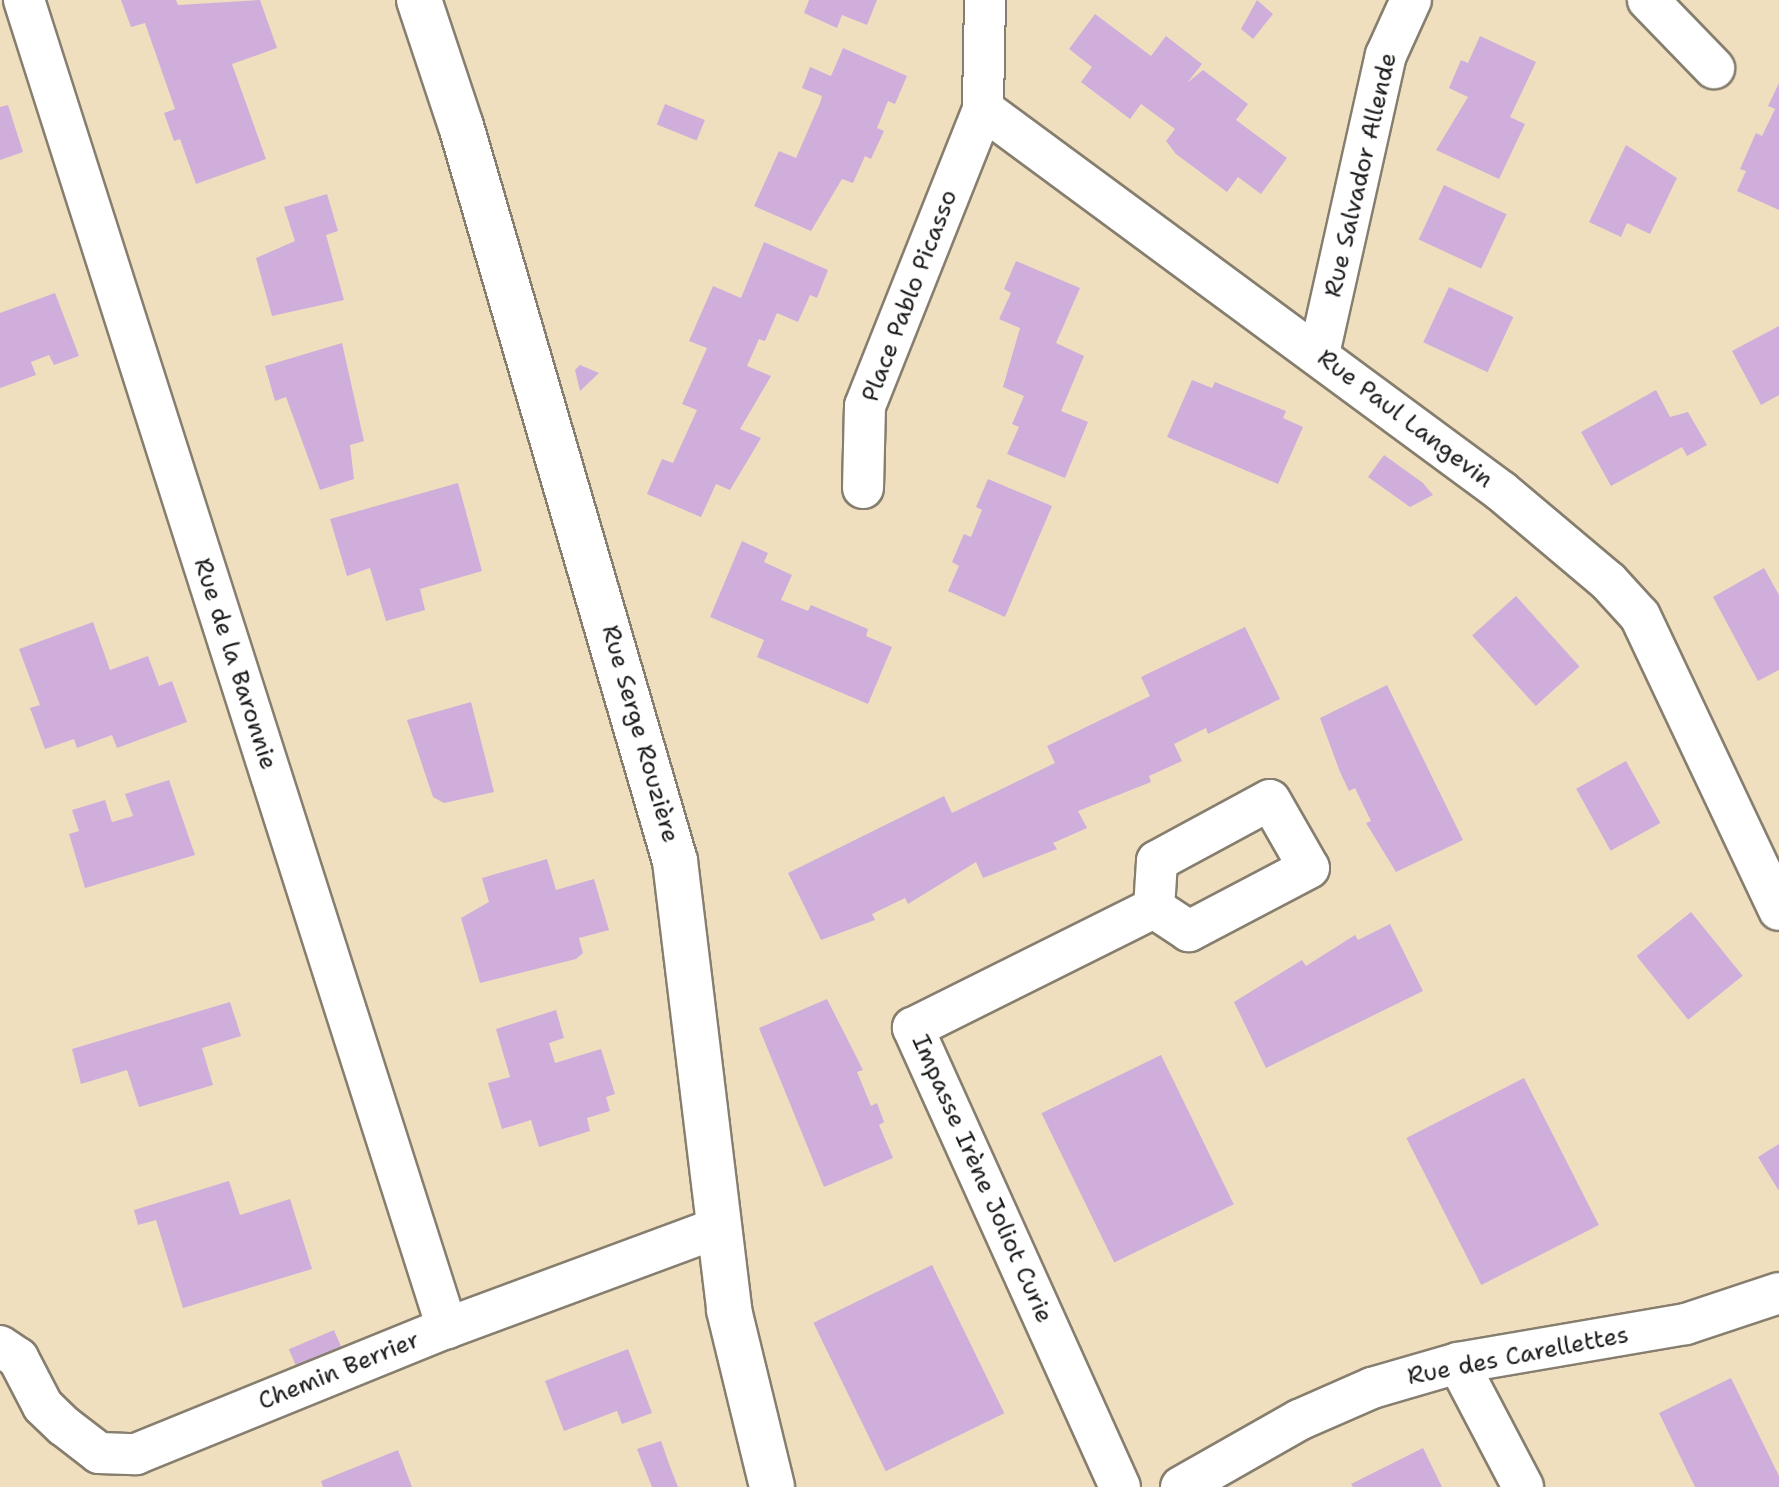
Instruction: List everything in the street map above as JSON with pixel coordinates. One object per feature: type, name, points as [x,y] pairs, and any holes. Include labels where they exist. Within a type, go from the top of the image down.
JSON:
[{"type":"street","name":"Rue de la Baronnie","points":[[24,0],[447,1328]]},
{"type":"street","name":"Rue Serge Rouzière","points":[[419,0],[661,803],[675,861],[729,1310],[772,1487]]},
{"type":"street","points":[[983,109],[985,0]]},
{"type":"street","name":"Rue Salvador Allende","points":[[1319,354],[1386,55],[1411,0]]},
{"type":"street","points":[[1648,0],[1714,68]]},
{"type":"street","name":"Rue Paul Langevin","points":[[983,109],[1501,491],[1608,581],[1640,616],[1779,910]]},
{"type":"street","name":"Place Pablo Picasso","points":[[863,488],[865,406],[983,109]]},
{"type":"street","name":"Impasse Irène Joliot Curie","points":[[1120,1487],[913,1028],[1154,908]]},
{"type":"street","name":"Chemin Berrier","points":[[0,1346],[18,1358],[43,1406],[64,1426],[99,1453],[136,1454],[447,1328],[718,1228]]},
{"type":"street","name":"Rue des Carellettes","points":[[1181,1487],[1299,1420],[1372,1388],[1458,1363],[1686,1324],[1779,1293]]},
{"type":"street","points":[[1458,1363],[1523,1487]]},
{"type":"building","points":[[121,0],[176,0],[178,5],[260,0],[277,48],[232,64],[266,159],[196,184],[180,139],[174,141],[164,113],[175,109],[145,23],[131,27]]},
{"type":"building","points":[[809,0],[877,0],[867,25],[842,15],[837,28],[804,13]]},
{"type":"building","points":[[1257,0],[1273,14],[1253,39],[1241,29]]},
{"type":"building","points":[[1095,14],[1151,56],[1166,36],[1202,64],[1187,83],[1203,70],[1248,104],[1236,120],[1287,158],[1261,194],[1238,177],[1227,192],[1176,154],[1166,141],[1175,129],[1141,104],[1130,119],[1081,82],[1092,67],[1069,49]]},
{"type":"building","points":[[1480,36],[1536,62],[1510,117],[1525,124],[1499,179],[1436,150],[1468,97],[1449,88],[1461,60],[1468,63]]},
{"type":"building","points":[[843,48],[907,76],[895,104],[888,101],[877,128],[884,131],[871,159],[865,156],[853,183],[842,179],[811,231],[754,206],[779,151],[796,158],[820,103],[822,96],[802,88],[810,67],[831,76]]},
{"type":"building","points":[[1779,83],[1779,210],[1737,191],[1746,171],[1740,169],[1756,133],[1762,136],[1775,109],[1768,106]]},
{"type":"building","points":[[665,104],[705,120],[697,141],[657,124]]},
{"type":"building","points":[[8,105],[23,152],[0,160],[0,107]]},
{"type":"building","points":[[1626,145],[1677,178],[1650,234],[1627,223],[1621,237],[1589,222]]},
{"type":"building","points":[[1444,185],[1507,214],[1481,269],[1419,239]]},
{"type":"building","points":[[327,194],[338,231],[326,235],[344,300],[272,316],[256,258],[295,241],[284,207]]},
{"type":"building","points":[[764,242],[828,270],[817,298],[810,295],[798,322],[777,313],[765,341],[759,339],[747,366],[771,376],[740,429],[761,438],[730,490],[716,484],[701,517],[647,494],[662,459],[673,463],[697,410],[682,404],[707,348],[689,341],[713,286],[741,298]]},
{"type":"building","points":[[1016,261],[1080,288],[1056,343],[1084,356],[1061,411],[1088,422],[1065,478],[1007,454],[1019,427],[1012,424],[1024,396],[1003,387],[1020,328],[999,319],[1011,293],[1004,289]]},
{"type":"building","points":[[1449,287],[1513,317],[1488,372],[1423,342]]},
{"type":"building","points":[[55,293],[79,356],[54,365],[49,355],[31,362],[36,375],[0,388],[0,313]]},
{"type":"building","points":[[1779,326],[1779,395],[1761,405],[1732,351]]},
{"type":"building","points":[[342,343],[364,441],[350,445],[354,479],[320,490],[286,397],[275,401],[265,366]]},
{"type":"building","points":[[580,365],[599,373],[580,391],[575,370]]},
{"type":"building","points":[[1192,380],[1212,388],[1215,382],[1286,411],[1283,418],[1303,427],[1278,484],[1167,437]]},
{"type":"building","points":[[1656,390],[1670,417],[1688,412],[1707,445],[1687,456],[1682,447],[1611,486],[1581,432]]},
{"type":"building","points":[[1384,455],[1423,483],[1433,495],[1410,507],[1368,477]]},
{"type":"building","points":[[988,479],[1052,506],[1005,617],[948,591],[959,566],[952,562],[964,534],[971,537],[982,510],[976,507]]},
{"type":"building","points":[[458,483],[482,571],[420,589],[425,610],[386,621],[370,568],[347,576],[330,519]]},
{"type":"building","points":[[742,541],[768,553],[764,562],[792,575],[781,600],[808,611],[811,605],[868,629],[866,636],[892,647],[868,704],[757,657],[764,640],[710,617]]},
{"type":"building","points":[[1764,568],[1779,595],[1779,670],[1758,681],[1713,597]]},
{"type":"building","points":[[1516,596],[1580,667],[1536,706],[1472,635]]},
{"type":"building","points":[[93,622],[110,670],[148,656],[159,686],[172,681],[187,722],[117,748],[112,735],[77,748],[74,739],[45,749],[30,708],[40,705],[19,649]]},
{"type":"building","points":[[1245,627],[1280,699],[1208,734],[1206,728],[1174,744],[1182,761],[1149,776],[1151,782],[1078,811],[1087,828],[1053,843],[1057,849],[983,878],[976,862],[908,904],[905,898],[872,914],[875,920],[821,940],[788,873],[944,796],[952,813],[1055,763],[1047,746],[1150,696],[1141,677]]},
{"type":"building","points":[[1387,685],[1463,840],[1396,872],[1366,823],[1371,821],[1355,788],[1349,791],[1320,718]]},
{"type":"building","points":[[471,702],[494,792],[444,803],[433,797],[407,720]]},
{"type":"building","points":[[1626,761],[1660,823],[1611,851],[1576,789]]},
{"type":"building","points":[[169,780],[195,855],[85,888],[69,834],[79,831],[72,810],[105,800],[112,822],[133,816],[125,794]]},
{"type":"building","points":[[547,859],[556,890],[594,879],[609,930],[579,938],[583,953],[576,959],[480,983],[461,918],[489,902],[482,878]]},
{"type":"building","points":[[1691,912],[1743,976],[1688,1020],[1637,956]]},
{"type":"building","points":[[1390,924],[1423,991],[1266,1068],[1234,1002],[1302,960],[1306,966],[1355,935],[1358,940]]},
{"type":"building","points":[[827,999],[863,1070],[857,1072],[871,1106],[877,1103],[884,1122],[879,1125],[893,1158],[824,1187],[759,1028]]},
{"type":"building","points":[[230,1002],[241,1036],[202,1048],[213,1085],[139,1107],[127,1070],[81,1084],[72,1049]]},
{"type":"building","points":[[556,1010],[564,1038],[549,1043],[555,1063],[601,1049],[615,1094],[606,1097],[610,1111],[587,1118],[590,1131],[539,1147],[531,1120],[502,1129],[488,1083],[510,1077],[496,1029]]},
{"type":"building","points":[[1161,1055],[1234,1204],[1114,1263],[1041,1113]]},
{"type":"building","points":[[1524,1078],[1599,1225],[1481,1285],[1406,1138]]},
{"type":"building","points":[[1779,1144],[1779,1191],[1758,1157]]},
{"type":"building","points":[[229,1181],[240,1215],[290,1199],[312,1269],[183,1308],[156,1220],[138,1225],[134,1210]]},
{"type":"building","points":[[932,1265],[1004,1413],[886,1471],[813,1323]]},
{"type":"building","points":[[334,1330],[346,1358],[301,1377],[289,1349]]},
{"type":"building","points":[[628,1349],[652,1413],[622,1424],[617,1411],[564,1431],[545,1381]]},
{"type":"building","points":[[1731,1378],[1779,1476],[1779,1487],[1695,1487],[1659,1413]]},
{"type":"building","points":[[661,1441],[678,1487],[652,1487],[637,1449]]},
{"type":"building","points":[[1423,1448],[1442,1487],[1353,1487],[1351,1484]]},
{"type":"building","points":[[398,1450],[412,1487],[323,1487],[321,1481]]}]
